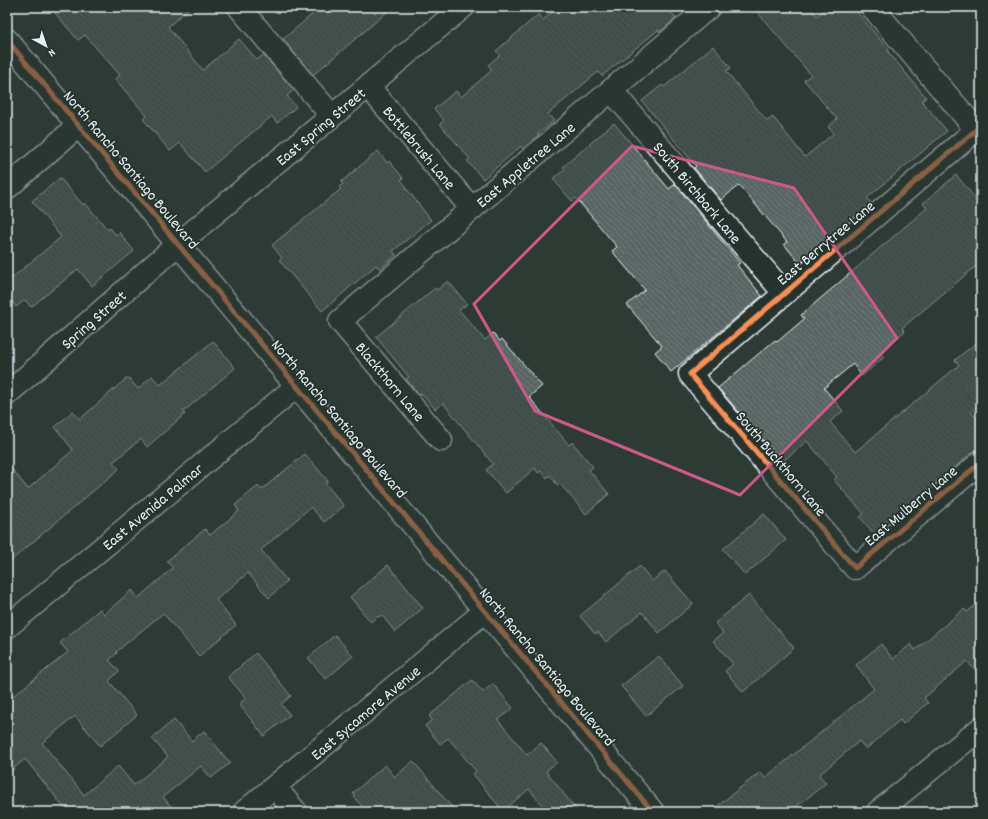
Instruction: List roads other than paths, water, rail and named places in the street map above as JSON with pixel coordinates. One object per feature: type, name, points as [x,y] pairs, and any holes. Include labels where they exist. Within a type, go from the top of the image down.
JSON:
[{"type":"street","points":[[239,7],[332,116]]},
{"type":"street","name":"East Spring Street","points":[[178,244],[463,7]]},
{"type":"street","name":"East Appletree Lane","points":[[340,321],[709,7]]},
{"type":"street","points":[[872,7],[979,132]]},
{"type":"street","name":"North Rancho Santiago Boulevard","points":[[7,40],[654,812]]},
{"type":"street","name":"Bottlebrush Lane","points":[[368,86],[472,209]]},
{"type":"street","name":"South Birchbark Lane","points":[[611,90],[784,293]]},
{"type":"street","points":[[7,188],[79,125]]},
{"type":"street","name":"East Berrytree Lane","points":[[690,374],[784,293],[979,132]]},
{"type":"street","name":"Spring Street","points":[[7,394],[178,244]]},
{"type":"street","name":"Blackthorn Lane","points":[[340,321],[441,440]]},
{"type":"street","name":"South Buckthorn Lane","points":[[690,374],[855,568]]},
{"type":"street","name":"East Avenida Palmar","points":[[7,626],[297,386]]},
{"type":"street","name":"East Mulberry Lane","points":[[855,568],[981,462]]},
{"type":"street","name":"East Sycamore Avenue","points":[[244,812],[485,611]]},
{"type":"street","points":[[878,812],[981,728]]},
{"type":"street","points":[[275,787],[296,812]]}]
